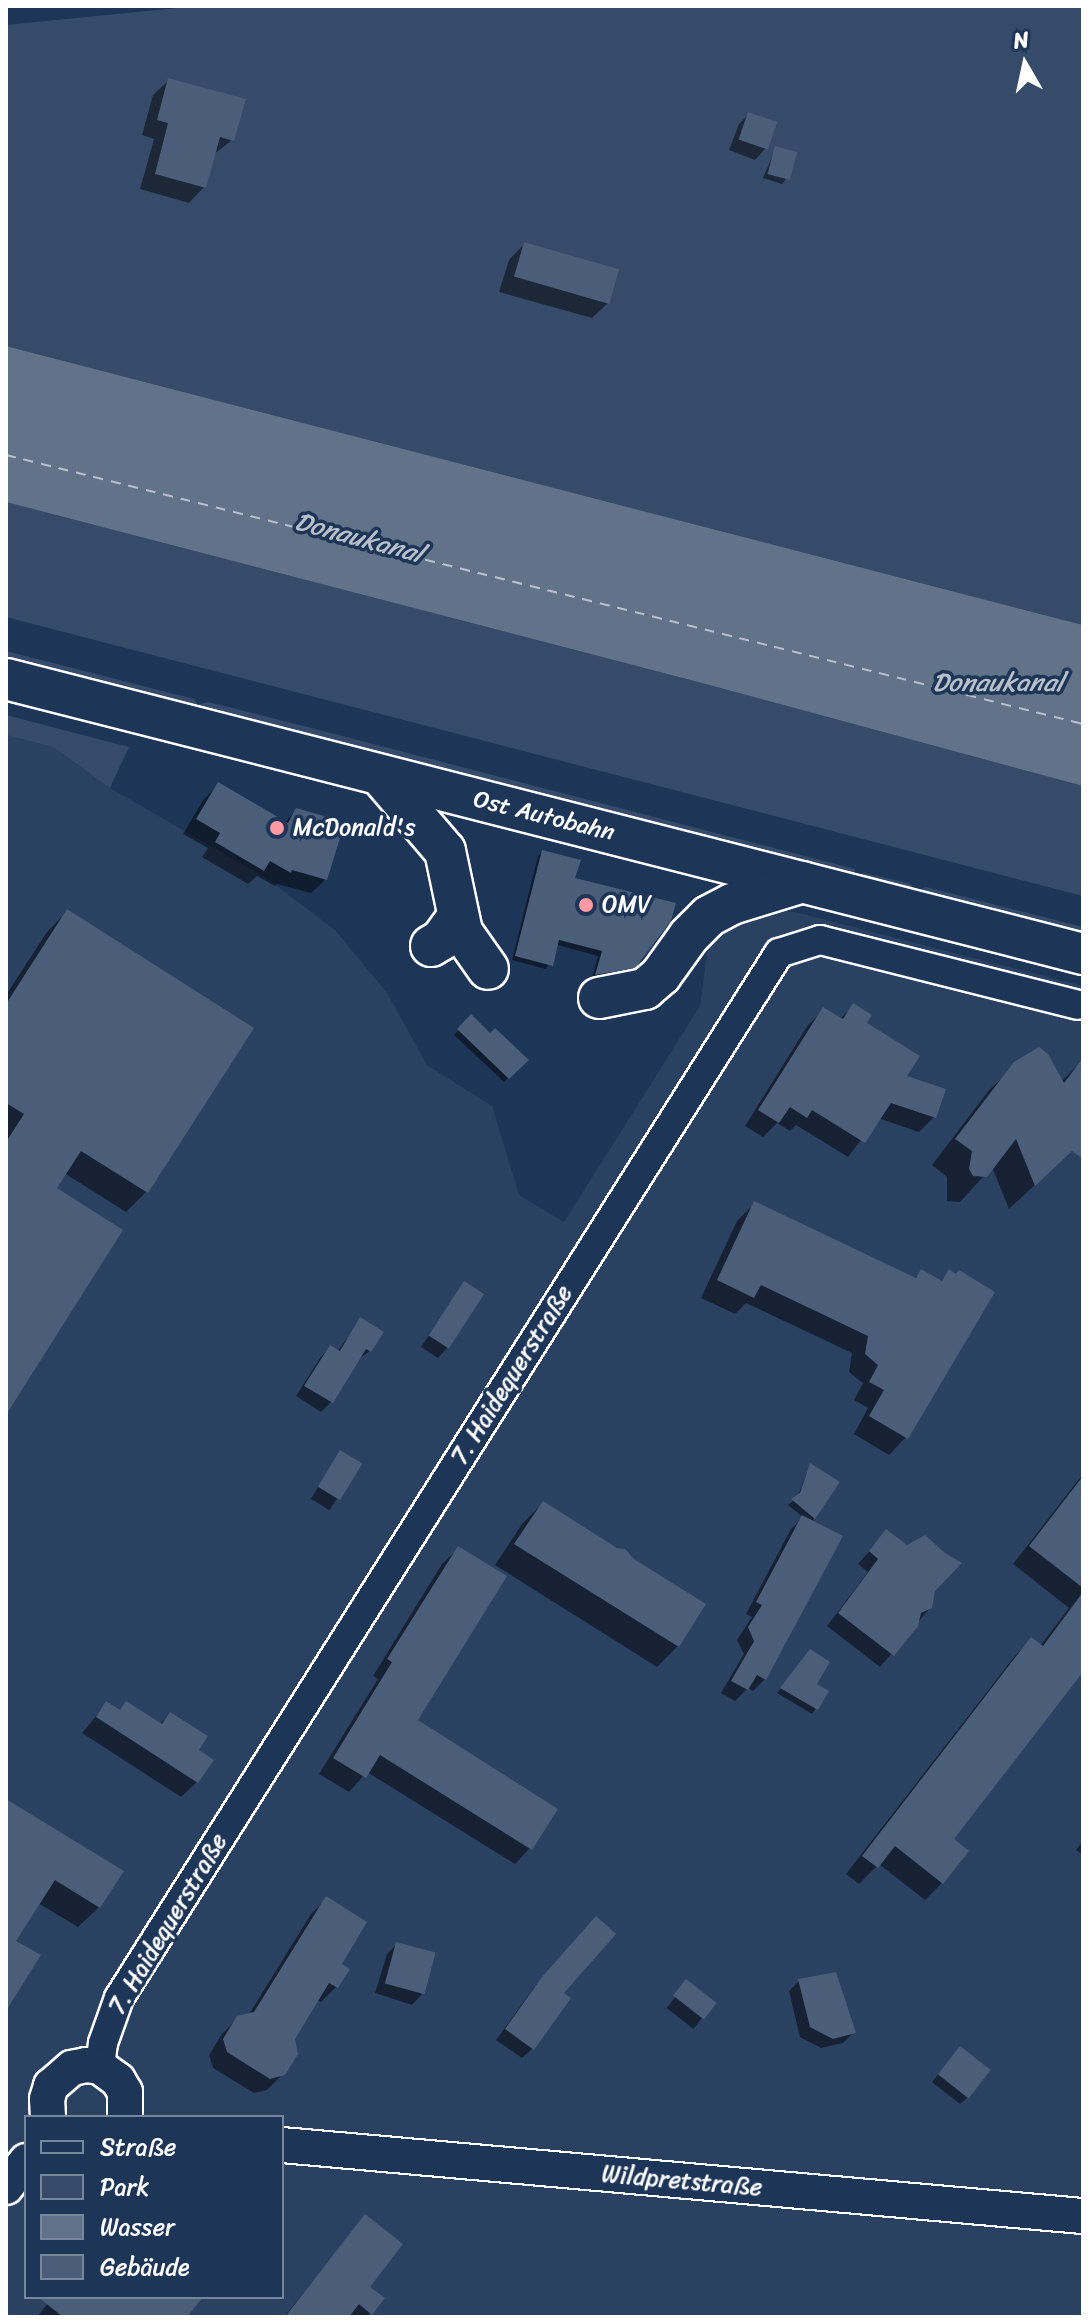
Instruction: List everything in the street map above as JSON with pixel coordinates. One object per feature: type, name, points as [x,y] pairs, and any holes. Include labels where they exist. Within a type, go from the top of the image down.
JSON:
[{"type":"highway","name":"Ost Autobahn","points":[[6,679],[1083,954]]},
{"type":"highway","points":[[380,775],[445,851],[454,882],[462,932],[488,969]]},
{"type":"highway","points":[[599,998],[645,989],[661,975],[689,936],[709,916],[732,904],[803,882]]},
{"type":"highway","points":[[431,946],[441,940],[458,917]]},
{"type":"main road","points":[[48,2115],[47,2099],[60,2075],[72,2068],[100,2067],[118,2080],[125,2092],[125,2115]]},
{"type":"main road","name":"Wildpretstraße","points":[[284,2145],[1083,2216]]},
{"type":"main road","points":[[6,2187],[24,2164]]},
{"type":"street","name":"7. Haidequerstraße","points":[[100,2067],[103,2043],[119,1998],[779,953],[820,940],[1078,1005]]},
{"type":"shaded area","points":[[6,735],[53,747],[110,788],[266,878],[335,930],[387,993],[427,1065],[492,1106],[519,1195],[564,1222],[700,1006],[709,938],[716,930],[773,910],[795,912],[1083,986],[1083,2317],[6,2317]]},
{"type":"green space","points":[[198,6],[1083,6],[1083,625],[6,346],[6,25]]},
{"type":"green space","points":[[6,502],[1083,786],[1083,896],[6,617]]},
{"type":"green space","points":[[6,651],[194,699],[198,705],[208,702],[855,869],[853,875],[6,663]]},
{"type":"green space","points":[[6,715],[129,747],[110,788],[53,747],[6,735]]},
{"type":"green space","points":[[863,873],[908,883],[912,885],[912,891],[866,879],[860,876]]},
{"type":"green space","points":[[926,887],[1083,927],[1083,935],[921,894],[919,890]]},
{"type":"water","name":"Donaukanal","points":[[6,346],[1083,625],[1083,786],[6,502]]},
{"type":"building","points":[[168,78],[246,99],[234,141],[220,137],[206,188],[155,174],[168,123],[157,120]]},
{"type":"building","points":[[748,112],[777,122],[768,150],[739,139]]},
{"type":"building","points":[[775,146],[797,152],[790,180],[767,174]]},
{"type":"building","points":[[524,242],[619,269],[609,304],[514,277]]},
{"type":"building","name":"McDonald's","points":[[218,782],[288,823],[296,808],[345,822],[327,880],[292,870],[291,873],[270,861],[264,871],[215,842],[220,833],[196,819]]},
{"type":"building","points":[[542,850],[581,860],[575,878],[676,903],[671,921],[635,968],[595,975],[602,951],[559,940],[553,966],[515,956]]},
{"type":"building","points":[[67,909],[254,1028],[148,1193],[81,1151],[57,1188],[123,1230],[6,1415],[6,1142],[24,1114],[6,1103],[6,1004]]},
{"type":"building","points":[[853,1003],[872,1015],[867,1023],[920,1056],[907,1076],[946,1089],[936,1118],[891,1103],[865,1143],[812,1110],[807,1118],[790,1107],[779,1123],[758,1110],[823,1007],[843,1019]]},
{"type":"building","points":[[471,1014],[490,1033],[495,1028],[529,1060],[509,1079],[457,1029]]},
{"type":"building","points":[[1039,1047],[1048,1054],[1064,1083],[1083,1058],[1083,1159],[1072,1151],[1035,1186],[1016,1139],[987,1177],[973,1176],[969,1169],[972,1151],[955,1139],[1014,1062]]},
{"type":"building","points":[[754,1201],[916,1278],[921,1269],[942,1281],[949,1269],[956,1274],[959,1270],[995,1292],[908,1439],[869,1416],[884,1390],[869,1382],[878,1365],[865,1354],[868,1336],[761,1285],[754,1298],[717,1280]]},
{"type":"building","points":[[464,1281],[484,1294],[449,1349],[429,1336]]},
{"type":"building","points":[[360,1317],[384,1332],[371,1352],[366,1349],[333,1403],[304,1386],[330,1345],[340,1351]]},
{"type":"building","points":[[340,1450],[362,1463],[340,1500],[318,1487]]},
{"type":"building","points":[[810,1463],[840,1482],[815,1519],[791,1499],[800,1493]]},
{"type":"building","points":[[1083,1476],[1083,1588],[1029,1546]]},
{"type":"building","points":[[543,1501],[617,1548],[625,1549],[634,1559],[706,1604],[679,1647],[514,1544]]},
{"type":"building","points":[[802,1515],[843,1536],[766,1680],[757,1675],[748,1690],[731,1681],[754,1641],[748,1627],[762,1605],[756,1602]]},
{"type":"building","points":[[886,1529],[907,1545],[925,1535],[962,1563],[935,1591],[932,1608],[921,1613],[918,1626],[894,1656],[838,1613],[878,1559],[869,1551]]},
{"type":"building","points":[[458,1546],[507,1576],[418,1720],[558,1809],[532,1850],[380,1755],[366,1778],[333,1758],[392,1662],[387,1659]]},
{"type":"building","points":[[1083,1592],[1083,1672],[954,1839],[969,1851],[943,1884],[895,1846],[878,1868],[862,1856],[1031,1637],[1043,1646]]},
{"type":"building","points":[[810,1649],[830,1662],[817,1684],[829,1691],[818,1710],[780,1688]]},
{"type":"building","points":[[106,1701],[120,1710],[126,1701],[162,1724],[170,1712],[208,1736],[199,1750],[214,1760],[198,1783],[96,1717]]},
{"type":"building","points":[[6,1799],[124,1871],[100,1908],[55,1880],[16,1941],[41,1955],[6,2011]]},
{"type":"building","points":[[326,1896],[367,1922],[342,1964],[350,1969],[338,1988],[329,1983],[295,2039],[298,2054],[285,2075],[270,2079],[227,2052],[223,2039],[237,2016],[254,2012]]},
{"type":"building","points":[[596,1916],[616,1934],[564,1993],[571,1998],[534,2050],[505,2029],[542,1977]]},
{"type":"building","points":[[396,1942],[436,1953],[424,1994],[385,1984]]},
{"type":"building","points":[[836,1972],[856,2033],[833,2039],[810,2027],[798,1979]]},
{"type":"building","points":[[686,1979],[717,2003],[704,2020],[673,1996]]},
{"type":"building","points":[[960,2046],[991,2070],[969,2098],[938,2074]]},
{"type":"building","points":[[365,2214],[403,2244],[370,2287],[385,2298],[372,2315],[359,2304],[349,2317],[285,2317]]},
{"type":"building","points":[[40,2299],[201,2299],[187,2317],[63,2317]]},
{"type":"ferry route","points":[[6,455],[1083,724]]},
{"type":"place","name":"McDonald's","points":[[277,828]]},
{"type":"place","name":"OMV","points":[[586,905]]}]
